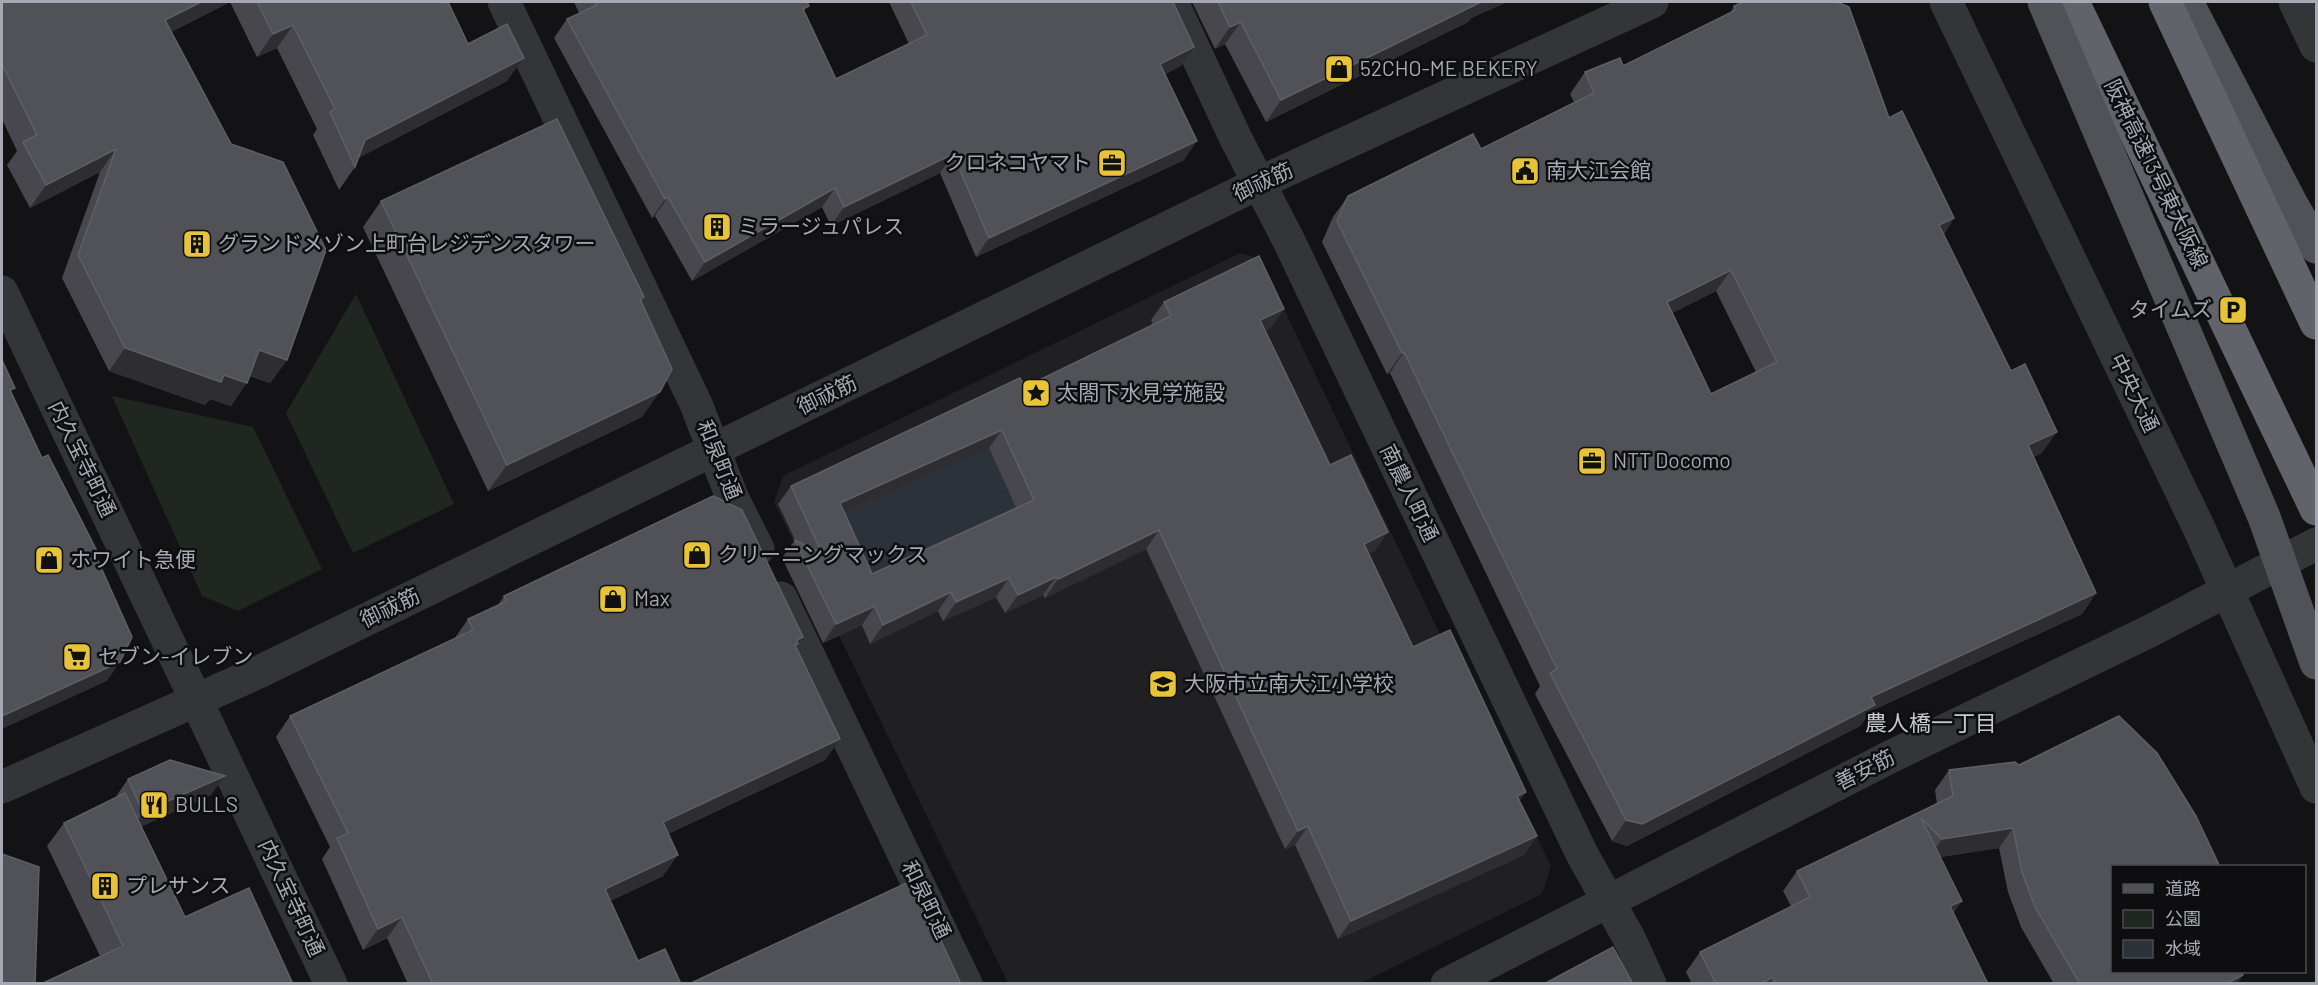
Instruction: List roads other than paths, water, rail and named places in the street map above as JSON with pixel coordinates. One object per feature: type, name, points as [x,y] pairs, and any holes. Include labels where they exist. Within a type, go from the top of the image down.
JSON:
[{"type":"highway","name":"阪神高速13号東大阪線","points":[[2073,2],[2316,508]]},
{"type":"highway","points":[[2165,2],[2316,323]]},
{"type":"main road","points":[[2044,2],[2264,517],[2316,663]]},
{"type":"main road","points":[[2187,2],[2316,247]]},
{"type":"street","name":"和泉町通","points":[[504,2],[696,404],[716,450],[736,506],[966,984]]},
{"type":"street","name":"南農人町通","points":[[1172,2],[1577,843],[1630,940],[1650,984]]},
{"type":"street","name":"御祓筋","points":[[2,787],[198,701],[1259,183],[1652,2]]},
{"type":"street","name":"中央大通","points":[[1946,2],[2227,590],[2316,787]]},
{"type":"street","points":[[2295,2],[2316,46]]},
{"type":"street","name":"内久宝寺町通","points":[[2,292],[331,984]]},
{"type":"street","name":"善安筋","points":[[1447,984],[1886,759],[2152,630],[2316,544]]},
{"type":"water","points":[[989,448],[1021,519],[859,592],[827,521]]},
{"type":"place","name":"52CHO-ME BEKERY","points":[[1339,69]]},
{"type":"place","name":"クロネコヤマト","points":[[1112,163]]},
{"type":"place","name":"南大江会館","points":[[1525,171]]},
{"type":"place","name":"ミラージュパレス","points":[[717,227]]},
{"type":"place","name":"グランドメゾン上町台レジデンスタワー","points":[[197,244]]},
{"type":"place","name":"タイムズ","points":[[2233,310]]},
{"type":"place","name":"太閤下水見学施設","points":[[1036,393]]},
{"type":"place","name":"NTT Docomo","points":[[1592,461]]},
{"type":"place","name":"クリーニングマックス","points":[[697,555]]},
{"type":"place","name":"ホワイト急便","points":[[49,560]]},
{"type":"place","name":"Max","points":[[613,599]]},
{"type":"place","name":"セブン-イレブン","points":[[77,657]]},
{"type":"place","name":"大阪市立南大江小学校","points":[[1163,684]]},
{"type":"place","name":"BULLS","points":[[154,805]]},
{"type":"place","name":"プレサンス","points":[[105,886]]},
{"type":"district","name":"農人橋一丁目","points":[[1931,723]]}]
